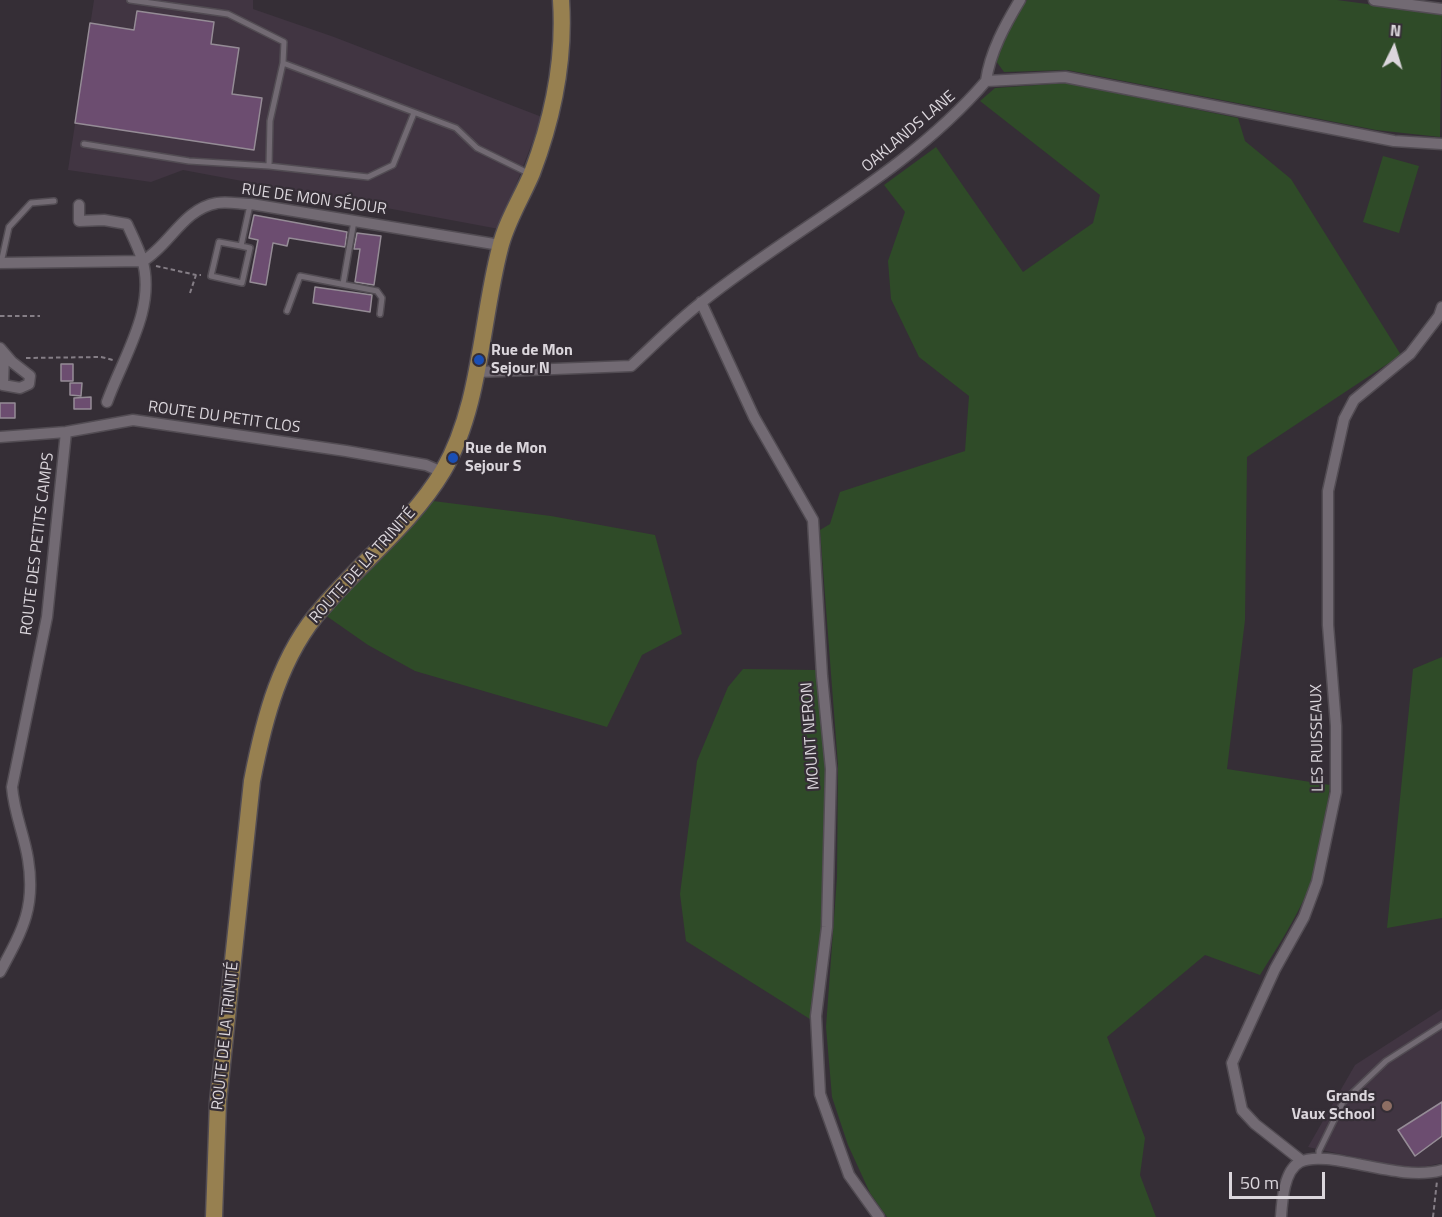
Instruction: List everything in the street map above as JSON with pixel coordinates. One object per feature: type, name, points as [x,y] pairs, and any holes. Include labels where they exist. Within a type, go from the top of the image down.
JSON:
[{"type":"main road","name":"ROUTE DE LA TRINITÉ","points":[[214,1217],[218,1103],[252,781],[267,712],[289,659],[306,629],[322,608],[426,496],[442,472],[457,439],[477,372],[500,245],[549,127],[563,24],[561,0]]},
{"type":"street","points":[[1020,0],[1005,26],[988,66],[986,81],[1065,77],[1394,141],[1442,144]]},
{"type":"street","points":[[1374,0],[1442,9]]},
{"type":"street","name":"OAKLANDS LANE","points":[[477,372],[631,366],[701,302],[881,176],[964,108],[986,81]]},
{"type":"street","name":"RUE DE MON SÉJOUR","points":[[142,261],[158,252],[188,217],[217,202],[251,204],[500,245]]},
{"type":"street","points":[[79,205],[79,221],[104,220],[127,224],[142,261],[144,302],[138,330],[107,402]]},
{"type":"street","points":[[1,263],[142,261]]},
{"type":"street","name":"MOUNT NERON","points":[[701,302],[754,417],[813,519],[822,676],[831,769],[827,927],[816,1016],[820,1094],[849,1175],[879,1217]]},
{"type":"street","name":"LES RUISSEAUX","points":[[1302,1161],[1255,1124],[1242,1110],[1232,1063],[1275,969],[1304,917],[1317,882],[1336,792],[1336,726],[1328,625],[1328,491],[1344,419],[1354,400],[1410,354],[1439,315],[1442,307]]},
{"type":"street","points":[[2,351],[30,376],[28,384],[20,388],[3,385],[2,351]]},
{"type":"street","name":"ROUTE DU PETIT CLOS","points":[[0,437],[66,432],[133,420],[346,451],[426,465],[442,472]]},
{"type":"street","name":"ROUTE DES PETITS CAMPS","points":[[0,972],[26,925],[31,893],[28,858],[14,809],[12,787],[47,617],[66,432]]},
{"type":"street","points":[[1281,1217],[1282,1198],[1287,1182],[1294,1166],[1302,1161],[1318,1158],[1416,1175],[1438,1172]]},
{"type":"lane","points":[[130,0],[228,14],[284,42],[283,63],[270,122],[269,166]]},
{"type":"lane","points":[[283,63],[456,129],[477,148],[531,174]]},
{"type":"lane","points":[[84,144],[189,161],[269,166],[368,177],[393,165],[414,113]]},
{"type":"lane","points":[[1,263],[9,227],[31,204],[54,201]]},
{"type":"lane","points":[[242,246],[251,204]]},
{"type":"lane","points":[[343,284],[354,220]]},
{"type":"lane","points":[[219,242],[242,246],[250,248],[242,283],[211,276],[219,242]]},
{"type":"lane","points":[[287,311],[300,276],[377,291],[382,298],[380,314]]},
{"type":"lane","points":[[1318,1158],[1319,1151],[1343,1102],[1386,1061],[1442,1025]]},
{"type":"path","points":[[142,261],[196,275],[211,276]]},
{"type":"path","points":[[190,293],[196,275]]},
{"type":"path","points":[[0,316],[40,316]]},
{"type":"path","points":[[12,362],[24,358],[101,357],[123,363]]},
{"type":"path","points":[[1433,1217],[1438,1172]]},
{"type":"shaded area","points":[[94,0],[253,0],[253,9],[334,37],[542,117],[499,229],[183,170],[151,182],[68,170]]},
{"type":"shaded area","name":"Grands Vaux School","points":[[1442,1009],[1442,1163],[1422,1167],[1396,1166],[1308,1147],[1355,1065]]},
{"type":"green space","points":[[1027,0],[1337,0],[1442,14],[1440,137],[1376,130],[1067,70],[1004,72],[996,61],[1013,20]]},
{"type":"green space","points":[[1067,83],[1238,118],[1245,141],[1291,179],[1401,355],[1247,457],[1245,620],[1227,769],[1330,785],[1319,852],[1308,890],[1292,923],[1260,975],[1205,955],[1107,1037],[1145,1138],[1140,1175],[1156,1217],[887,1217],[870,1193],[848,1145],[832,1097],[826,1027],[837,877],[838,765],[820,530],[830,524],[840,492],[965,451],[969,396],[919,357],[891,299],[888,261],[905,212],[884,185],[936,147],[1023,272],[1093,223],[1100,195],[980,101],[995,88]]},
{"type":"green space","points":[[1383,156],[1419,166],[1399,233],[1363,222]]},
{"type":"green space","points":[[433,501],[551,516],[655,535],[682,634],[642,655],[607,727],[415,671],[368,645],[325,615]]},
{"type":"green space","points":[[1442,657],[1442,918],[1387,928],[1413,669]]},
{"type":"green space","points":[[743,669],[817,670],[829,769],[824,899],[813,1021],[686,941],[680,894],[697,761],[728,687]]},
{"type":"building","points":[[137,11],[214,22],[211,44],[239,48],[232,94],[262,98],[254,150],[75,123],[90,23],[134,30]]},
{"type":"building","points":[[254,215],[347,232],[345,247],[289,238],[287,246],[273,243],[266,285],[250,282],[258,240],[249,238]]},
{"type":"building","points":[[357,233],[381,236],[374,285],[355,282],[360,249],[354,249]]},
{"type":"building","points":[[315,287],[372,295],[370,312],[313,303]]},
{"type":"building","points":[[61,364],[73,364],[73,381],[61,381]]},
{"type":"building","points":[[70,383],[82,383],[81,396],[70,395]]},
{"type":"building","points":[[91,397],[91,409],[74,409],[74,398]]},
{"type":"building","points":[[0,403],[15,403],[15,418],[0,418]]},
{"type":"building","points":[[1442,1102],[1442,1136],[1415,1156],[1398,1130]]},
{"type":"place","name":"Rue de Mon Sejour N","points":[[479,360]]},
{"type":"place","name":"Rue de Mon Sejour S","points":[[453,458]]},
{"type":"place","name":"Grands Vaux School","points":[[1387,1106]]}]
